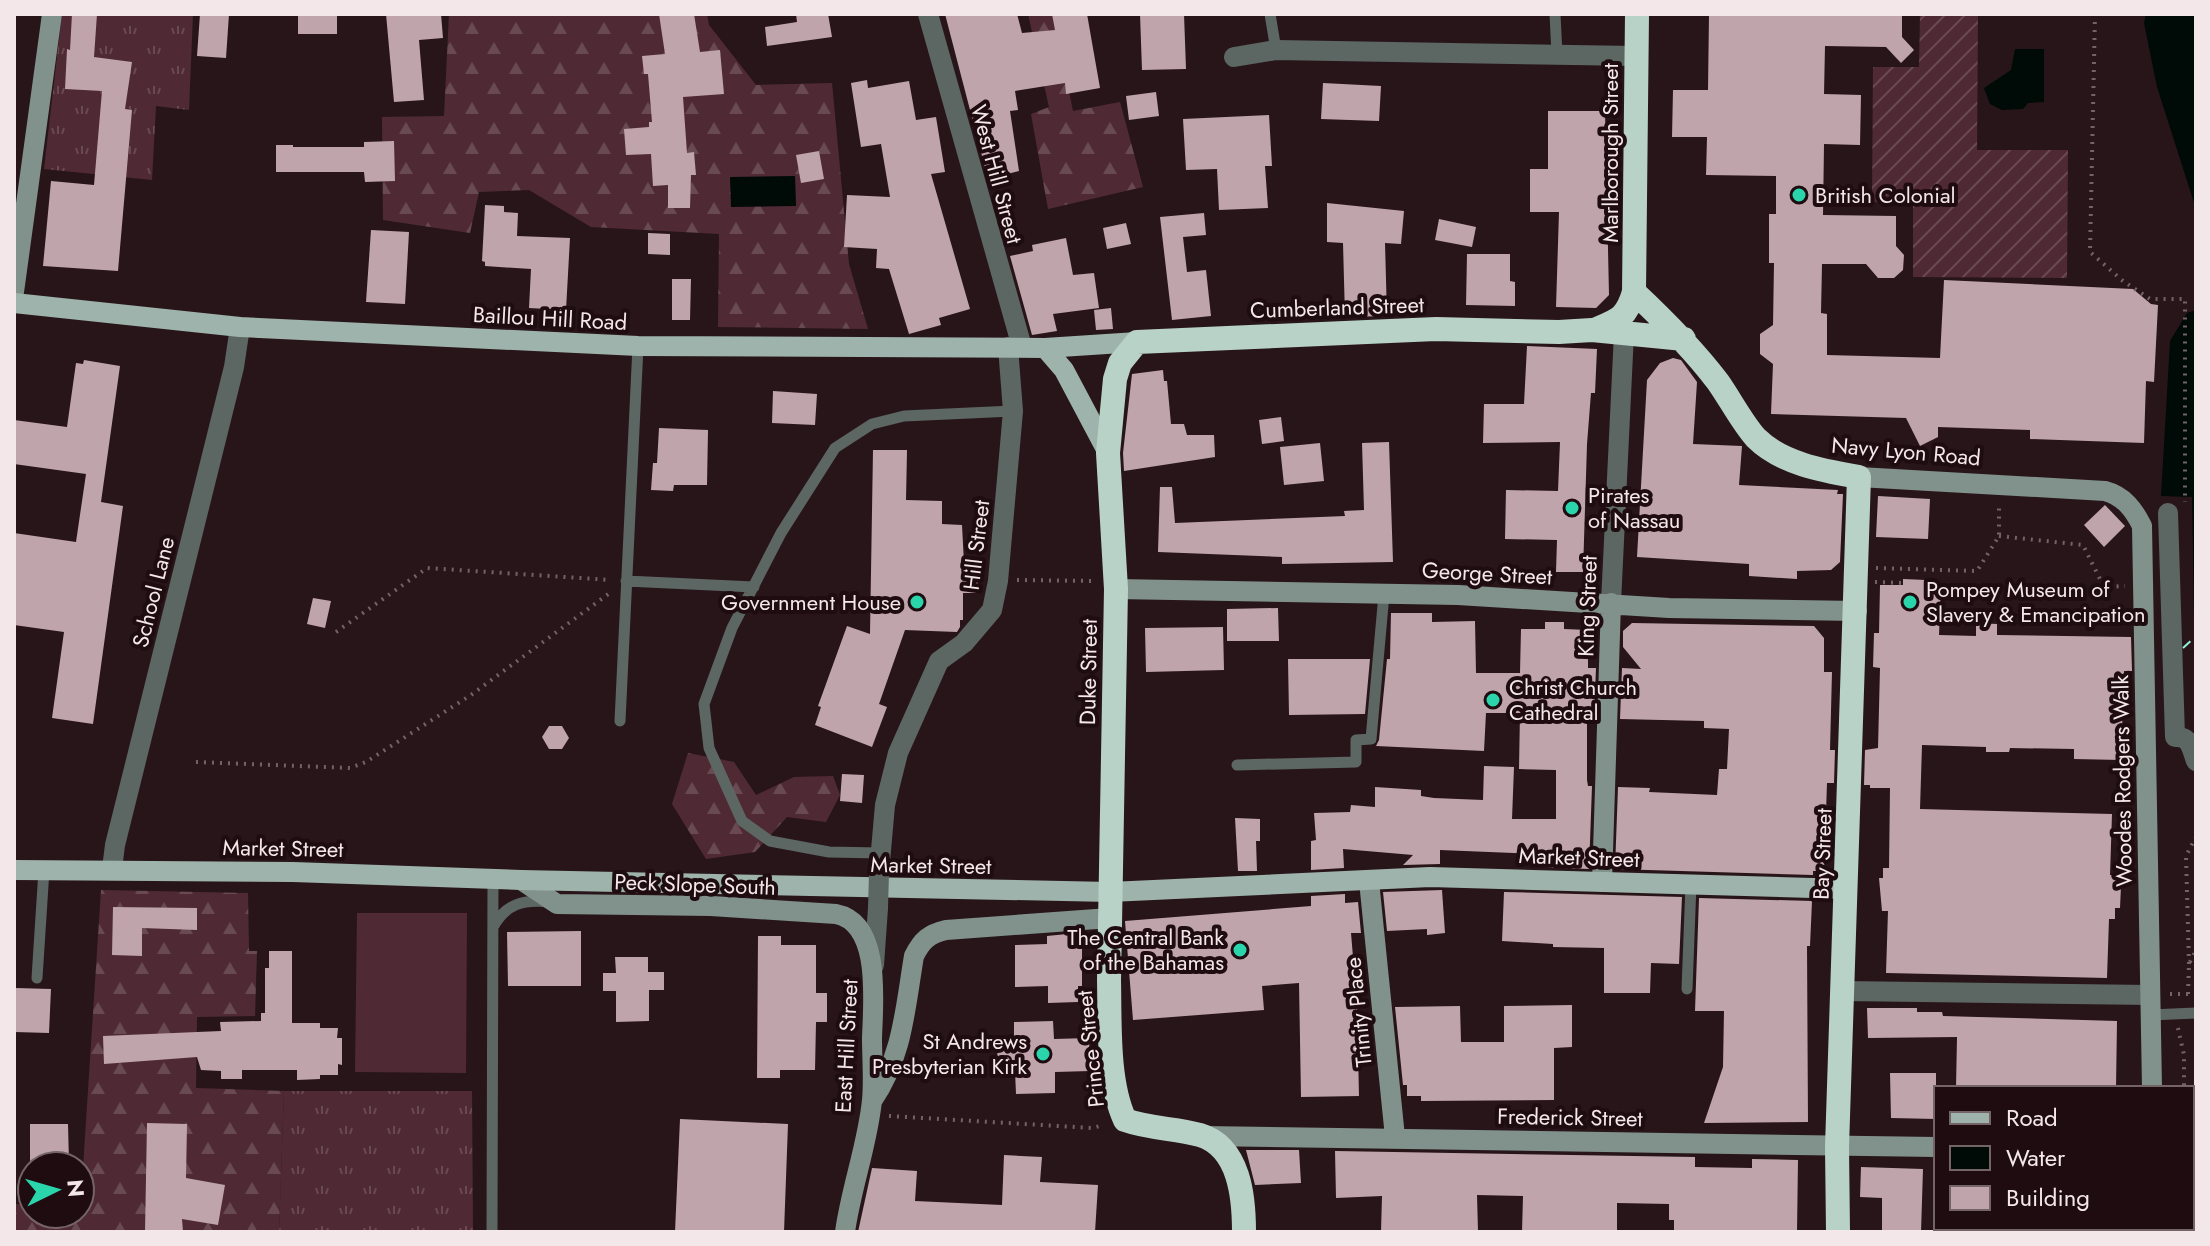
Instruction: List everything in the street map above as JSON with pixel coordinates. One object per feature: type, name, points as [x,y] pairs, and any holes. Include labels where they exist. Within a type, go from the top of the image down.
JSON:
[{"type":"highway","name":"Marlborough Street","points":[[1634,292],[1637,14]]},
{"type":"highway","name":"Cumberland Street","points":[[1592,330],[1621,318],[1630,306],[1634,292]]},
{"type":"highway","name":"Navy Lyon Road","points":[[1634,292],[1684,339],[1757,438],[1783,456],[1817,470],[1859,477]]},
{"type":"highway","name":"Cumberland Street","points":[[1137,342],[1436,329],[1592,330],[1684,339]]},
{"type":"highway","name":"Duke Street","points":[[1110,892],[1108,453],[1115,379],[1120,363],[1137,342]]},
{"type":"highway","name":"Bay Street","points":[[1838,1232],[1837,1147],[1859,477]]},
{"type":"highway","name":"Prince Street","points":[[1110,892],[1111,1041],[1122,1114],[1125,1120],[1135,1124],[1203,1136]]},
{"type":"highway","points":[[1203,1136],[1232,1161],[1241,1187],[1244,1232]]},
{"type":"main road","points":[[14,292],[52,14]]},
{"type":"main road","name":"Baillou Hill Road","points":[[14,303],[240,327],[638,346],[1045,348],[1085,345]]},
{"type":"main road","name":"Cumberland Street","points":[[1085,345],[1137,342]]},
{"type":"main road","name":"Duke Street","points":[[1045,348],[1064,370],[1108,453]]},
{"type":"main road","name":"Navy Lyon Road","points":[[1859,477],[2105,491]]},
{"type":"main road","name":"Woodes Rodgers Walk","points":[[2105,491],[2116,494],[2134,511],[2142,526],[2152,1086]]},
{"type":"main road","name":"George Street","points":[[1108,585],[1611,603],[1669,608],[1857,611]]},
{"type":"main road","name":"King Street","points":[[1602,882],[1611,603]]},
{"type":"main road","name":"Market Street","points":[[14,870],[112,869],[1110,892],[1430,877],[1847,889]]},
{"type":"main road","points":[[521,880],[557,904]]},
{"type":"main road","name":"Trinity Place","points":[[1369,881],[1395,1137]]},
{"type":"main road","name":"Peck Slope South","points":[[557,904],[711,906],[848,917],[863,935],[873,969]]},
{"type":"main road","points":[[872,1101],[888,1078],[899,1046],[914,956],[920,943],[931,934],[956,929],[1110,918]]},
{"type":"main road","name":"East Hill Street","points":[[845,1232],[872,1101],[873,969]]},
{"type":"main road","name":"Frederick Street","points":[[1203,1136],[1934,1147]]},
{"type":"street","name":"West Hill Street","points":[[928,14],[1014,325],[1015,347]]},
{"type":"street","points":[[1234,57],[1276,50],[1636,56]]},
{"type":"street","name":"School Lane","points":[[112,869],[115,845],[234,367],[240,327]]},
{"type":"street","name":"King Street","points":[[1611,603],[1624,333]]},
{"type":"street","name":"Hill Street","points":[[878,908],[885,805],[898,753],[939,661],[964,643],[992,610],[998,581],[1013,411],[1015,347]]},
{"type":"street","points":[[2168,513],[2175,737],[2189,740],[2196,761]]},
{"type":"street","name":"East Hill Street","points":[[873,969],[878,908]]},
{"type":"street","points":[[1843,991],[2150,1005]]},
{"type":"lane","points":[[1270,14],[1276,50]]},
{"type":"lane","points":[[1555,14],[1557,55]]},
{"type":"lane","points":[[620,721],[638,346]]},
{"type":"lane","points":[[880,863],[770,841],[742,821],[709,748],[704,704],[732,628],[781,533],[835,448],[872,424],[904,416],[1013,411]]},
{"type":"lane","points":[[626,581],[754,587]]},
{"type":"lane","points":[[1237,765],[1356,762],[1356,740],[1371,739],[1384,594]]},
{"type":"lane","points":[[37,978],[44,870]]},
{"type":"lane","points":[[492,1232],[493,879]]},
{"type":"lane","points":[[1687,989],[1691,884]]},
{"type":"lane","name":"Peck Slope South","points":[[492,929],[500,914],[515,904],[535,901],[557,904]]},
{"type":"lane","points":[[2150,1005],[2177,1015],[2196,1013]]},
{"type":"path","points":[[2095,14],[2090,252],[2123,281],[2150,299],[2185,299],[2187,496]]},
{"type":"path","points":[[1857,567],[1977,571],[1999,536],[2000,485]]},
{"type":"path","points":[[1999,536],[2083,545],[2104,587],[2143,585]]},
{"type":"path","points":[[336,632],[427,568],[626,581]]},
{"type":"path","points":[[1028,580],[1108,585]]},
{"type":"path","points":[[196,762],[350,768],[366,762],[471,695],[626,581]]},
{"type":"path","points":[[1881,582],[1903,583]]},
{"type":"path","points":[[2188,994],[2186,856],[2196,837]]},
{"type":"path","points":[[2189,964],[2196,950]]},
{"type":"path","points":[[2176,994],[2178,1037],[2184,1055],[2184,1086]]},
{"type":"path","points":[[908,1117],[1092,1128]]},
{"type":"green space","points":[[62,14],[193,14],[189,110],[156,106],[152,180],[44,169]]},
{"type":"green space","points":[[449,14],[707,14],[709,25],[756,85],[832,83],[849,264],[868,329],[718,327],[719,234],[591,227],[529,190],[479,192],[470,233],[383,220],[382,117],[444,116]]},
{"type":"green space","points":[[1028,14],[1053,14],[1073,111],[1120,102],[1143,187],[1048,209],[1031,114],[1049,107]]},
{"type":"green space","points":[[1920,14],[1978,14],[1977,150],[2068,150],[2067,278],[1913,277],[1913,203],[1872,202],[1873,67],[1919,67]]},
{"type":"green space","points":[[688,753],[734,762],[756,795],[794,777],[833,776],[840,795],[826,822],[787,817],[755,852],[706,859],[672,804]]},
{"type":"green space","points":[[101,890],[248,893],[249,951],[257,951],[255,1016],[197,1017],[196,1088],[284,1091],[279,1232],[14,1232],[14,1204],[16,1230],[96,1230],[96,1150],[84,1150]]},
{"type":"green space","points":[[357,913],[467,913],[466,1073],[355,1072]]},
{"type":"green space","points":[[284,1091],[472,1091],[473,1232],[279,1232]]},
{"type":"water","points":[[2146,14],[2196,14],[2196,209],[2157,87],[2144,23]]},
{"type":"water","points":[[2015,49],[2044,49],[2044,102],[2028,103],[2023,109],[2002,110],[1990,104],[1984,88],[2011,70]]},
{"type":"water","points":[[795,176],[796,206],[731,207],[730,177]]},
{"type":"water","points":[[2196,310],[2196,737],[2192,497],[2161,496],[2170,341],[2187,313]]},
{"type":"building","points":[[72,14],[97,14],[94,57],[132,62],[125,109],[132,110],[118,271],[43,266],[51,181],[94,185],[102,91],[65,89]]},
{"type":"building","points":[[200,14],[229,14],[226,58],[197,56]]},
{"type":"building","points":[[298,14],[337,14],[337,34],[298,34]]},
{"type":"building","points":[[386,14],[441,14],[443,38],[419,40],[424,100],[394,102]]},
{"type":"building","points":[[659,14],[694,14],[700,52],[720,50],[724,94],[683,97],[687,153],[694,152],[696,175],[691,175],[690,208],[668,208],[668,185],[653,186],[651,154],[626,155],[624,129],[649,127],[649,122],[652,122],[648,74],[644,74],[642,56],[665,54]]},
{"type":"building","points":[[796,14],[828,14],[832,37],[767,46],[765,27],[797,22]]},
{"type":"building","points":[[945,14],[1017,14],[1022,33],[1055,30],[1052,14],[1087,14],[1100,88],[1066,94],[1065,83],[1015,91],[1018,110],[1010,111],[1019,171],[988,179]]},
{"type":"building","points":[[1140,14],[1184,14],[1186,69],[1142,70]]},
{"type":"building","points":[[1709,14],[1902,14],[1902,37],[1914,50],[1901,63],[1886,47],[1825,46],[1824,94],[1861,95],[1860,145],[1824,144],[1823,215],[1896,216],[1896,246],[1904,255],[1903,270],[1894,278],[1878,278],[1866,264],[1822,264],[1821,313],[1827,314],[1827,355],[1940,358],[1944,280],[2133,289],[2151,304],[2158,305],[2154,382],[2146,381],[2144,443],[2030,439],[2030,430],[1938,427],[1938,437],[1920,446],[1906,418],[1771,414],[1773,364],[1760,354],[1760,334],[1773,325],[1774,263],[1769,263],[1769,214],[1776,214],[1776,176],[1706,175],[1707,137],[1672,137],[1673,90],[1708,90]]},
{"type":"building","points":[[867,80],[868,88],[909,81],[916,120],[936,117],[945,172],[931,174],[970,309],[939,318],[941,325],[909,334],[889,269],[876,268],[877,249],[844,247],[847,195],[890,197],[881,144],[861,147],[851,83]]},
{"type":"building","points":[[1323,83],[1381,86],[1379,121],[1321,119]]},
{"type":"building","points":[[1156,92],[1159,116],[1129,120],[1126,96]]},
{"type":"building","points":[[1548,111],[1605,111],[1609,295],[1596,308],[1556,307],[1559,212],[1530,212],[1530,169],[1548,169]]},
{"type":"building","points":[[1269,115],[1272,166],[1265,166],[1268,208],[1219,210],[1217,169],[1186,170],[1183,119]]},
{"type":"building","points":[[394,141],[395,181],[365,182],[364,172],[276,172],[276,145],[364,147],[364,142]]},
{"type":"building","points":[[819,151],[824,179],[801,183],[796,155]]},
{"type":"building","points":[[1327,203],[1404,211],[1401,244],[1385,243],[1387,316],[1345,317],[1343,243],[1327,242]]},
{"type":"building","points":[[485,205],[504,206],[504,212],[518,213],[517,236],[570,238],[566,310],[529,308],[531,269],[485,266],[482,261]]},
{"type":"building","points":[[1204,213],[1206,235],[1183,237],[1187,272],[1206,270],[1211,316],[1172,320],[1160,217]]},
{"type":"building","points":[[1439,219],[1476,227],[1472,247],[1435,240]]},
{"type":"building","points":[[1126,223],[1131,244],[1107,249],[1103,228]]},
{"type":"building","points":[[371,230],[409,232],[405,304],[366,302]]},
{"type":"building","points":[[648,233],[670,234],[670,255],[648,254]]},
{"type":"building","points":[[1066,238],[1073,275],[1094,273],[1099,308],[1053,314],[1057,331],[1032,335],[1010,256],[1033,251],[1032,245]]},
{"type":"building","points":[[1467,254],[1510,254],[1510,281],[1515,282],[1515,306],[1466,305]]},
{"type":"building","points":[[672,279],[691,279],[690,320],[672,320]]},
{"type":"building","points":[[1111,308],[1113,329],[1096,330],[1094,310]]},
{"type":"building","points":[[1527,346],[1597,349],[1595,393],[1591,393],[1587,444],[1583,572],[1556,572],[1557,540],[1505,539],[1506,490],[1558,491],[1560,442],[1483,443],[1484,404],[1524,404]]},
{"type":"building","points":[[1673,358],[1681,360],[1697,382],[1693,444],[1742,446],[1739,485],[1838,490],[1837,494],[1843,494],[1840,562],[1831,570],[1797,571],[1797,579],[1749,576],[1749,564],[1637,557],[1647,380],[1660,363]]},
{"type":"building","points":[[84,360],[120,366],[101,502],[123,506],[93,724],[52,718],[64,632],[14,625],[14,533],[76,542],[86,474],[14,464],[14,420],[67,427],[76,363],[83,364]]},
{"type":"building","points":[[1163,370],[1171,424],[1184,424],[1187,435],[1214,435],[1215,457],[1124,471],[1123,453],[1132,374]]},
{"type":"building","points":[[773,391],[817,394],[815,425],[772,423]]},
{"type":"building","points":[[1281,417],[1284,441],[1262,444],[1259,420]]},
{"type":"building","points":[[659,428],[708,430],[707,485],[674,485],[673,491],[651,490],[653,463],[657,463]]},
{"type":"building","points":[[1389,442],[1393,562],[1282,564],[1282,557],[1158,552],[1160,487],[1172,487],[1175,523],[1345,516],[1344,511],[1364,510],[1362,443]]},
{"type":"building","points":[[1320,443],[1324,481],[1284,485],[1280,447]]},
{"type":"building","name":"Government House","points":[[873,450],[907,450],[906,500],[942,501],[942,524],[962,525],[964,563],[978,563],[978,593],[963,593],[963,620],[960,620],[957,632],[905,630],[879,704],[887,707],[872,747],[815,725],[821,707],[818,706],[847,626],[870,634]]},
{"type":"building","points":[[1878,496],[1930,499],[1928,539],[1876,537]]},
{"type":"building","points":[[2105,505],[2125,526],[2104,547],[2084,525]]},
{"type":"building","points":[[1903,579],[1926,580],[1926,586],[1941,586],[1939,635],[1976,636],[1976,623],[1997,624],[1997,635],[2131,637],[2132,671],[2124,671],[2121,760],[2074,759],[2074,749],[2010,748],[2009,752],[1986,752],[1986,747],[1922,745],[1920,809],[2112,814],[2110,875],[2116,875],[2116,886],[2121,886],[2120,908],[2115,908],[2115,919],[2109,919],[2107,978],[1886,973],[1888,911],[1882,911],[1879,878],[1883,878],[1883,868],[1889,868],[1890,788],[1864,785],[1865,750],[1878,748],[1880,668],[1873,667],[1874,633],[1879,633],[1880,585],[1903,585]]},
{"type":"building","points":[[313,598],[331,601],[325,628],[307,624]]},
{"type":"building","points":[[1278,608],[1279,641],[1227,641],[1227,609]]},
{"type":"building","points":[[1391,613],[1432,613],[1432,622],[1475,621],[1476,673],[1520,673],[1521,629],[1545,629],[1545,622],[1564,622],[1564,629],[1588,630],[1588,668],[1596,668],[1594,718],[1587,718],[1587,780],[1588,786],[1592,786],[1589,869],[1540,867],[1540,854],[1440,850],[1440,864],[1403,865],[1413,855],[1343,849],[1344,868],[1311,870],[1311,841],[1316,840],[1314,813],[1350,812],[1351,805],[1375,807],[1375,787],[1421,790],[1421,796],[1434,798],[1483,800],[1484,766],[1514,767],[1512,819],[1556,819],[1556,770],[1519,769],[1520,713],[1486,713],[1484,751],[1376,746],[1387,659],[1390,659]]},
{"type":"building","points":[[1632,623],[1814,626],[1824,638],[1824,672],[1832,672],[1830,750],[1835,750],[1834,783],[1827,783],[1824,871],[1813,871],[1813,875],[1615,869],[1618,787],[1650,788],[1649,792],[1717,795],[1719,769],[1727,769],[1729,729],[1704,728],[1704,721],[1620,719],[1622,668],[1641,669],[1623,647],[1623,631]]},
{"type":"building","points":[[1223,627],[1224,670],[1146,672],[1145,628]]},
{"type":"building","points":[[1288,659],[1370,659],[1365,714],[1289,715]]},
{"type":"building","points":[[549,726],[562,726],[569,738],[562,749],[549,749],[542,737]]},
{"type":"building","points":[[842,774],[864,775],[862,803],[840,801]]},
{"type":"building","points":[[1235,818],[1260,819],[1260,841],[1256,841],[1257,871],[1238,871]]},
{"type":"building","points":[[1442,890],[1445,933],[1427,935],[1427,929],[1387,931],[1383,892]]},
{"type":"building","points":[[1504,892],[1682,897],[1679,964],[1651,963],[1650,993],[1604,993],[1604,948],[1553,947],[1553,944],[1502,941]]},
{"type":"building","name":"The Central Bank of the Bahamas","points":[[1345,894],[1345,903],[1358,902],[1361,933],[1351,933],[1357,1005],[1359,1096],[1301,1097],[1299,983],[1262,986],[1264,1010],[1133,1020],[1125,921],[1311,906],[1311,896]]},
{"type":"building","points":[[1699,898],[1812,901],[1810,946],[1807,946],[1808,1122],[1704,1123],[1723,1067],[1724,1011],[1695,1011]]},
{"type":"building","points":[[113,907],[197,908],[197,930],[142,928],[142,956],[112,955]]},
{"type":"building","points":[[581,931],[581,986],[508,986],[507,932]]},
{"type":"building","points":[[1077,933],[1077,944],[1082,944],[1082,986],[1078,986],[1078,1002],[1048,1003],[1048,986],[1015,987],[1015,945],[1047,944],[1047,936]]},
{"type":"building","points":[[758,936],[781,936],[781,945],[816,945],[816,993],[827,993],[827,1022],[816,1022],[815,1070],[780,1070],[780,1078],[757,1078]]},
{"type":"building","points":[[269,951],[292,951],[292,1023],[320,1023],[320,1028],[338,1028],[337,1038],[342,1038],[342,1065],[338,1064],[338,1075],[297,1080],[297,1070],[242,1070],[242,1079],[221,1079],[221,1071],[201,1070],[197,1057],[104,1064],[103,1036],[221,1031],[220,1022],[261,1021],[261,1013],[265,1013],[265,968],[269,968]]},
{"type":"building","points":[[615,957],[648,957],[648,972],[664,972],[664,990],[649,990],[649,1021],[616,1022],[616,991],[603,991],[603,973],[616,973]]},
{"type":"building","points":[[16,988],[51,989],[49,1033],[15,1032]]},
{"type":"building","points":[[1572,1005],[1572,1047],[1554,1048],[1554,1100],[1421,1101],[1421,1096],[1407,1096],[1407,1085],[1403,1085],[1395,1007],[1460,1006],[1461,1042],[1504,1042],[1504,1006]]},
{"type":"building","points":[[1867,1008],[1917,1008],[1917,1012],[1942,1012],[1943,1016],[2117,1021],[2116,1086],[1956,1086],[1957,1037],[1868,1038]]},
{"type":"building","name":"St Andrews Presbyterian Kirk","points":[[1053,1021],[1054,1039],[1089,1038],[1090,1071],[1055,1072],[1055,1093],[1016,1094],[1015,1071],[998,1071],[997,1044],[1014,1043],[1014,1022]]},
{"type":"building","points":[[1890,1073],[1936,1073],[1934,1119],[1891,1118]]},
{"type":"building","points":[[680,1119],[788,1124],[784,1232],[675,1232]]},
{"type":"building","points":[[147,1123],[187,1124],[186,1178],[225,1185],[218,1225],[182,1219],[183,1232],[145,1232]]},
{"type":"building","points":[[30,1124],[68,1124],[69,1150],[30,1150]]},
{"type":"building","points":[[1246,1150],[1299,1150],[1301,1183],[1255,1185]]},
{"type":"building","points":[[1335,1151],[1695,1157],[1695,1167],[1752,1168],[1752,1159],[1798,1160],[1797,1232],[1674,1232],[1674,1220],[1669,1220],[1669,1204],[1617,1203],[1617,1232],[1522,1232],[1523,1196],[1477,1195],[1478,1231],[1381,1232],[1382,1196],[1336,1198]]},
{"type":"building","points":[[1004,1155],[1042,1157],[1040,1182],[1098,1185],[1095,1232],[858,1232],[872,1168],[917,1171],[915,1201],[1002,1205]]},
{"type":"building","points":[[1861,1167],[1923,1169],[1921,1232],[1882,1232],[1882,1198],[1860,1197]]},
{"type":"ferry route","points":[[2183,648],[2196,636]]},
{"type":"place","name":"British Colonial","points":[[1799,195]]},
{"type":"place","name":"Pirates of Nassau","points":[[1572,508]]},
{"type":"place","name":"Government House","points":[[917,602]]},
{"type":"place","name":"Pompey Museum of Slavery & Emancipation","points":[[1910,602]]},
{"type":"place","name":"Christ Church Cathedral","points":[[1493,700]]},
{"type":"place","name":"The Central Bank of the Bahamas","points":[[1240,950]]},
{"type":"place","name":"St Andrews Presbyterian Kirk","points":[[1043,1054]]}]
